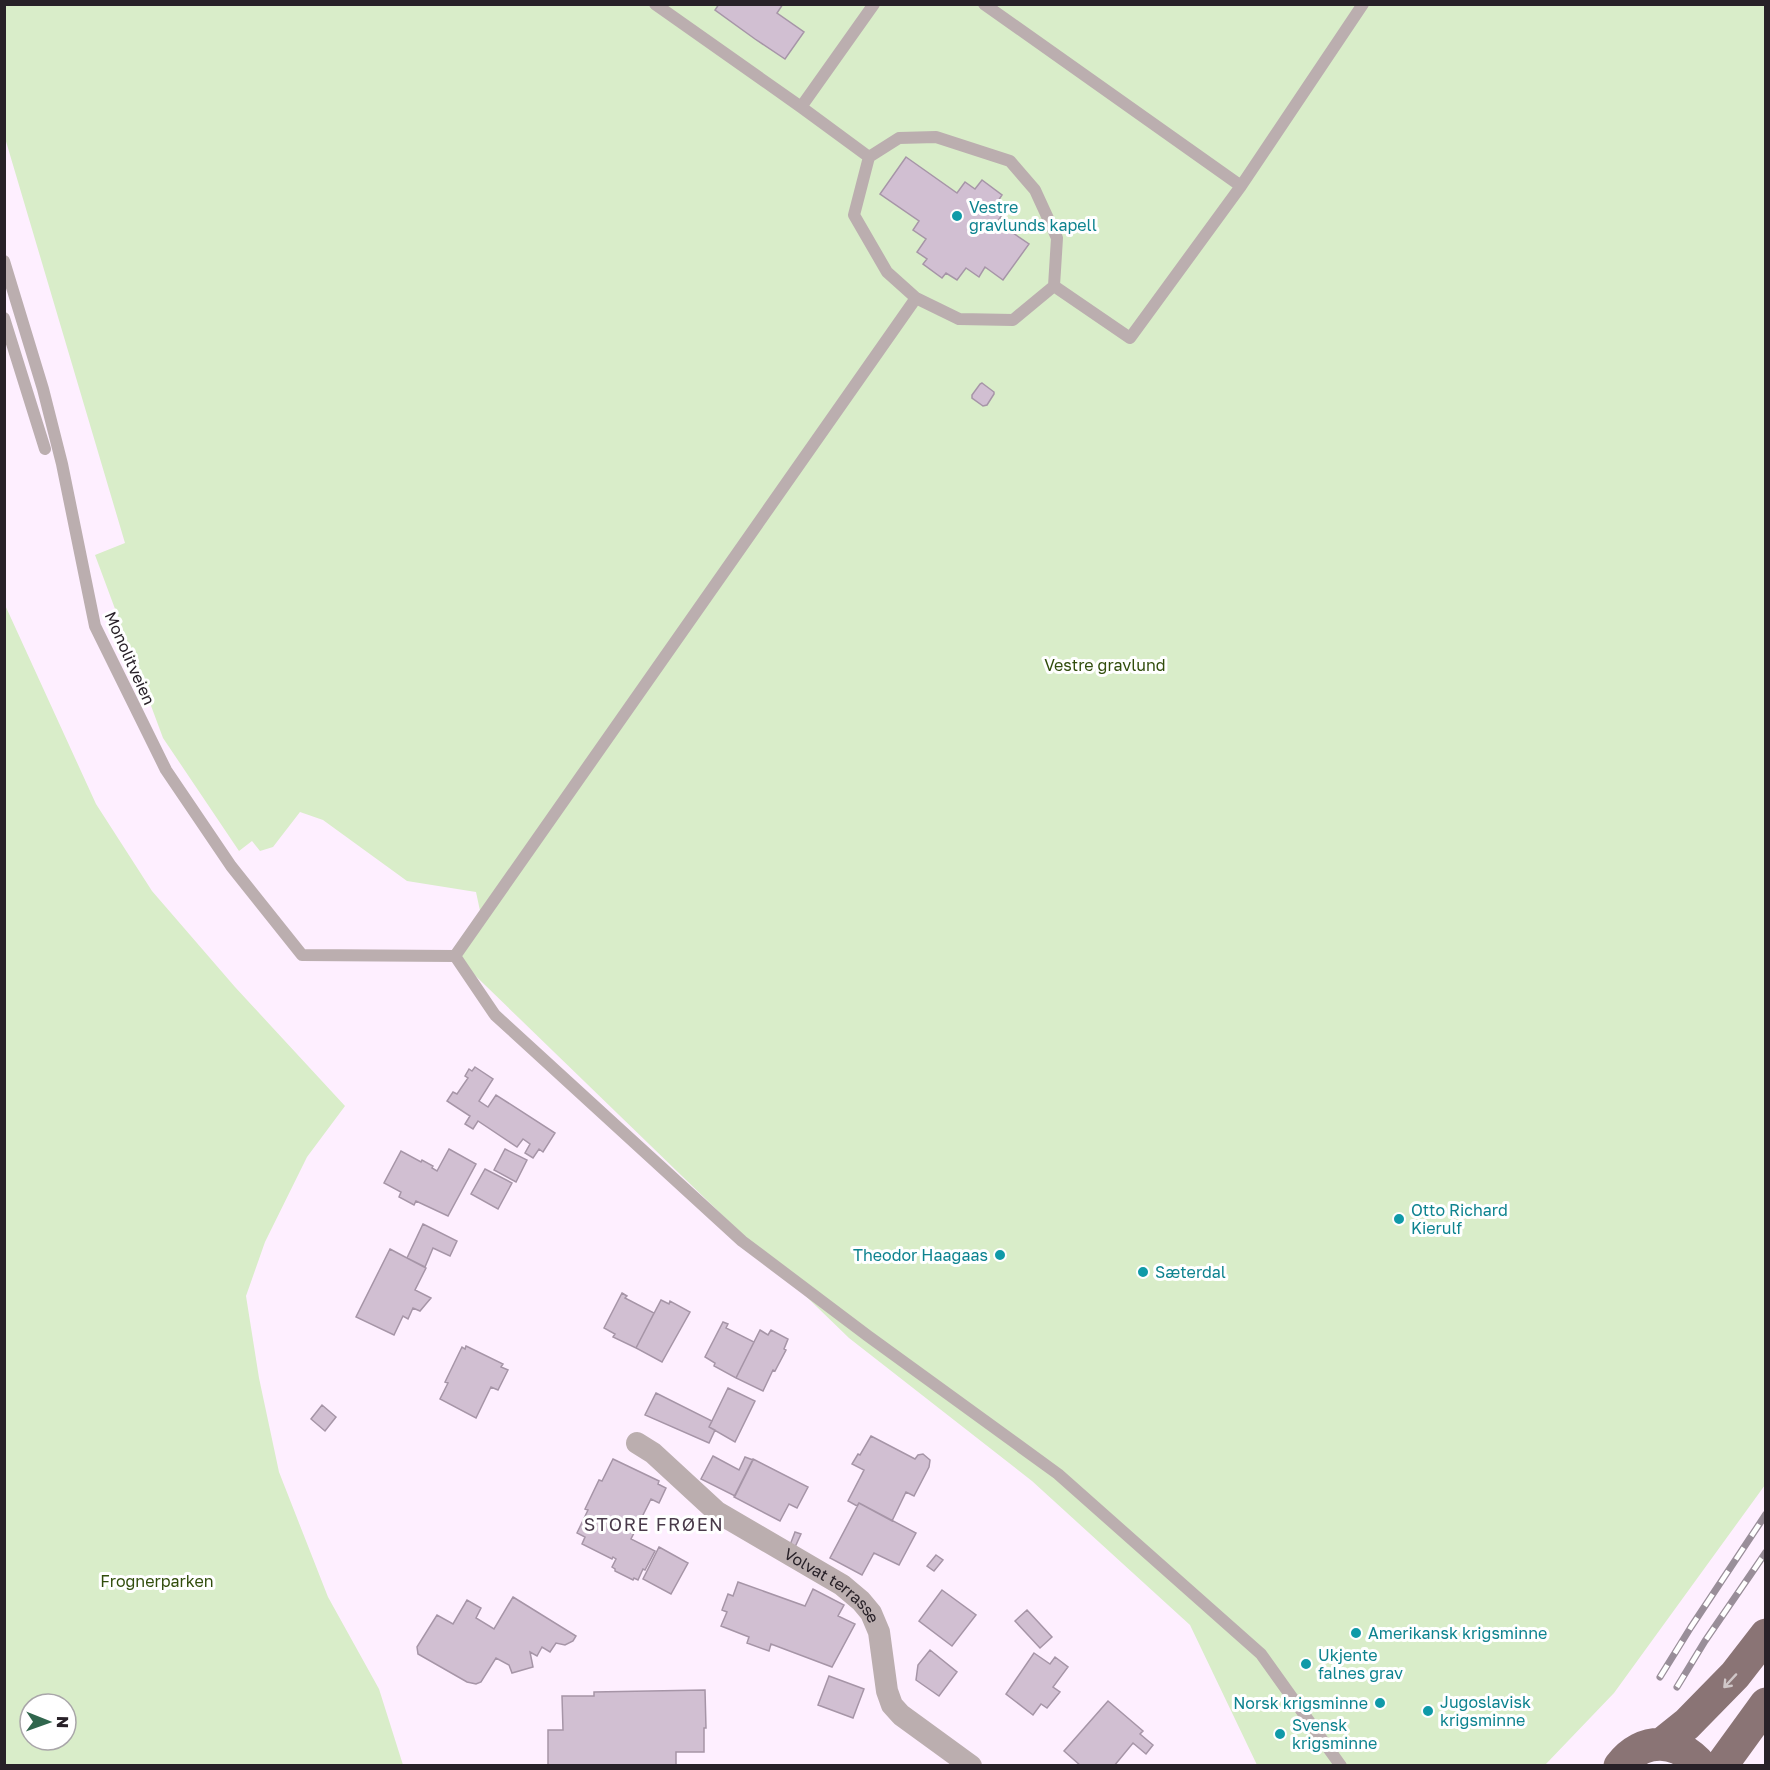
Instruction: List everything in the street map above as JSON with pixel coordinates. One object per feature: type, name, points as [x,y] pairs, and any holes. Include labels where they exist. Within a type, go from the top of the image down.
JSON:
[{"type":"main road","points":[[1662,1744],[1736,1675],[1766,1635]]},
{"type":"main road","points":[[1721,1766],[1766,1704]]},
{"type":"main road","points":[[1620,1766],[1632,1753],[1647,1746],[1662,1744],[1678,1747],[1693,1755],[1701,1766]]},
{"type":"street","name":"Volvat terrasse","points":[[637,1443],[653,1454],[717,1512],[842,1585],[861,1601],[871,1613],[879,1632],[887,1691],[892,1705],[901,1715],[971,1766]]},
{"type":"lane","points":[[655,4],[868,157]]},
{"type":"lane","points":[[801,107],[874,4]]},
{"type":"lane","points":[[984,4],[1241,186]]},
{"type":"lane","points":[[1054,286],[1130,338],[1241,186],[1363,4]]},
{"type":"lane","points":[[936,137],[1010,161],[1035,190],[1057,238],[1054,286],[1013,320],[958,319],[916,298],[887,272],[854,215],[868,157],[899,138],[936,137]]},
{"type":"lane","name":"Monolitveien","points":[[4,261],[43,389],[62,464],[95,626],[166,770],[231,866],[302,955],[455,956]]},
{"type":"lane","points":[[916,298],[455,956],[495,1015],[742,1241],[1058,1474],[1261,1653],[1341,1766]]},
{"type":"lane","points":[[4,318],[45,449]]},
{"type":"green space","name":"Vestre gravlund","points":[[5,5],[1765,5],[1765,1485],[1614,1693],[1545,1765],[1257,1765],[1190,1625],[1032,1481],[849,1338],[455,956],[482,920],[476,892],[407,881],[323,820],[300,812],[273,847],[260,851],[252,841],[239,851],[163,738],[95,555],[125,543],[5,138]]},
{"type":"green space","name":"Frognerparken","points":[[5,605],[96,804],[152,891],[235,987],[345,1106],[307,1157],[265,1242],[246,1296],[259,1378],[279,1472],[328,1597],[379,1689],[403,1765],[5,1765]]},
{"type":"building","points":[[719,4],[783,4],[777,13],[804,32],[785,59],[715,10]]},
{"type":"building","name":"Vestre gravlunds kapell","points":[[906,157],[957,193],[965,182],[975,189],[982,180],[1002,195],[996,204],[1005,211],[997,222],[1029,244],[1003,280],[985,267],[979,277],[966,268],[957,280],[946,273],[942,278],[923,264],[927,259],[917,252],[926,239],[913,230],[919,221],[880,194]]},
{"type":"building","points":[[982,383],[994,392],[987,405],[983,406],[972,398]]},
{"type":"building","points":[[475,1067],[493,1079],[479,1101],[488,1107],[496,1095],[555,1133],[543,1152],[539,1149],[533,1158],[525,1153],[530,1144],[523,1139],[517,1147],[478,1121],[473,1129],[465,1124],[470,1116],[447,1101],[453,1092],[457,1094],[468,1078],[465,1076],[469,1069],[472,1071]]},
{"type":"building","points":[[449,1149],[476,1164],[448,1216],[416,1201],[414,1205],[399,1197],[401,1192],[384,1183],[401,1151],[433,1166],[432,1168],[437,1171]]},
{"type":"building","points":[[505,1149],[527,1160],[516,1182],[494,1170]]},
{"type":"building","points":[[485,1169],[512,1183],[498,1209],[471,1194]]},
{"type":"building","points":[[423,1224],[457,1241],[450,1256],[433,1248],[425,1267],[407,1258]]},
{"type":"building","points":[[390,1249],[426,1268],[415,1290],[431,1298],[420,1311],[413,1308],[408,1319],[403,1316],[394,1335],[356,1317]]},
{"type":"building","points":[[622,1293],[627,1296],[625,1298],[654,1313],[636,1348],[613,1337],[615,1334],[604,1328]]},
{"type":"building","points":[[661,1300],[669,1304],[670,1301],[690,1312],[662,1362],[636,1348]]},
{"type":"building","points":[[723,1322],[728,1324],[726,1328],[754,1342],[736,1378],[714,1366],[715,1363],[705,1357]]},
{"type":"building","points":[[760,1330],[768,1335],[771,1330],[788,1339],[784,1349],[786,1350],[763,1391],[736,1378]]},
{"type":"building","points":[[466,1346],[503,1364],[501,1367],[508,1370],[498,1390],[491,1387],[476,1418],[440,1399],[448,1383],[445,1382],[462,1347],[465,1349]]},
{"type":"building","points":[[728,1388],[755,1401],[735,1442],[709,1427]]},
{"type":"building","points":[[656,1393],[712,1421],[709,1427],[715,1430],[709,1443],[645,1415]]},
{"type":"building","points":[[322,1405],[336,1417],[325,1431],[311,1419]]},
{"type":"building","points":[[871,1436],[915,1459],[918,1455],[923,1454],[930,1460],[929,1467],[914,1496],[906,1492],[892,1521],[859,1503],[857,1506],[848,1501],[864,1470],[852,1464]]},
{"type":"building","points":[[713,1456],[739,1470],[745,1457],[753,1460],[735,1496],[701,1479]]},
{"type":"building","points":[[613,1459],[659,1481],[658,1484],[666,1488],[659,1503],[651,1499],[631,1539],[655,1551],[638,1580],[634,1578],[633,1580],[615,1571],[612,1567],[616,1559],[582,1544],[585,1537],[577,1533],[588,1510],[585,1509],[599,1480],[602,1481]]},
{"type":"building","points":[[753,1459],[808,1487],[797,1508],[789,1504],[780,1521],[734,1497]]},
{"type":"building","points":[[859,1503],[916,1533],[899,1565],[874,1553],[862,1575],[830,1558]]},
{"type":"building","points":[[795,1532],[801,1534],[795,1547],[790,1545]]},
{"type":"building","points":[[659,1547],[688,1563],[671,1594],[643,1579]]},
{"type":"building","points":[[936,1555],[943,1560],[934,1571],[927,1566]]},
{"type":"building","points":[[738,1582],[805,1606],[813,1589],[844,1605],[838,1616],[855,1624],[832,1667],[771,1644],[769,1651],[747,1643],[749,1637],[721,1626],[727,1612],[722,1610],[728,1594],[733,1596]]},
{"type":"building","points":[[942,1590],[976,1615],[952,1646],[919,1621]]},
{"type":"building","points":[[513,1597],[576,1636],[573,1641],[565,1645],[556,1643],[550,1652],[542,1647],[537,1656],[530,1652],[533,1667],[512,1673],[509,1665],[496,1658],[481,1682],[476,1684],[467,1682],[418,1654],[417,1647],[437,1615],[453,1624],[467,1600],[481,1608],[476,1618],[494,1629]]},
{"type":"building","points":[[1027,1610],[1052,1637],[1040,1648],[1015,1621]]},
{"type":"building","points":[[930,1650],[957,1672],[939,1696],[916,1680],[918,1665]]},
{"type":"building","points":[[1034,1653],[1050,1664],[1055,1657],[1068,1667],[1053,1687],[1060,1692],[1047,1708],[1041,1704],[1033,1715],[1006,1694]]},
{"type":"building","points":[[829,1676],[864,1689],[853,1718],[818,1705]]},
{"type":"building","points":[[705,1690],[704,1752],[676,1752],[676,1766],[548,1766],[548,1730],[563,1730],[562,1696],[594,1696],[594,1692]]},
{"type":"building","points":[[1108,1701],[1143,1731],[1140,1734],[1153,1745],[1146,1754],[1133,1743],[1114,1766],[1081,1766],[1064,1751]]},
{"type":"railway","points":[[1660,1677],[1766,1514]]},
{"type":"railway","points":[[1677,1687],[1705,1641],[1766,1552]]},
{"type":"place","name":"Vestre gravlunds kapell","points":[[957,216]]},
{"type":"place","name":"Otto Richard Kierulf","points":[[1399,1219]]},
{"type":"place","name":"Theodor Haagaas","points":[[1000,1255]]},
{"type":"place","name":"Sæterdal","points":[[1143,1272]]},
{"type":"place","name":"Amerikansk krigsminne","points":[[1356,1633]]},
{"type":"place","name":"Ukjente falnes grav","points":[[1306,1664]]},
{"type":"place","name":"Norsk krigsminne","points":[[1380,1703]]},
{"type":"place","name":"Jugoslavisk krigsminne","points":[[1428,1711]]},
{"type":"place","name":"Svensk krigsminne","points":[[1280,1734]]},
{"type":"district","name":"STORE FRØEN","points":[[654,1525]]}]
